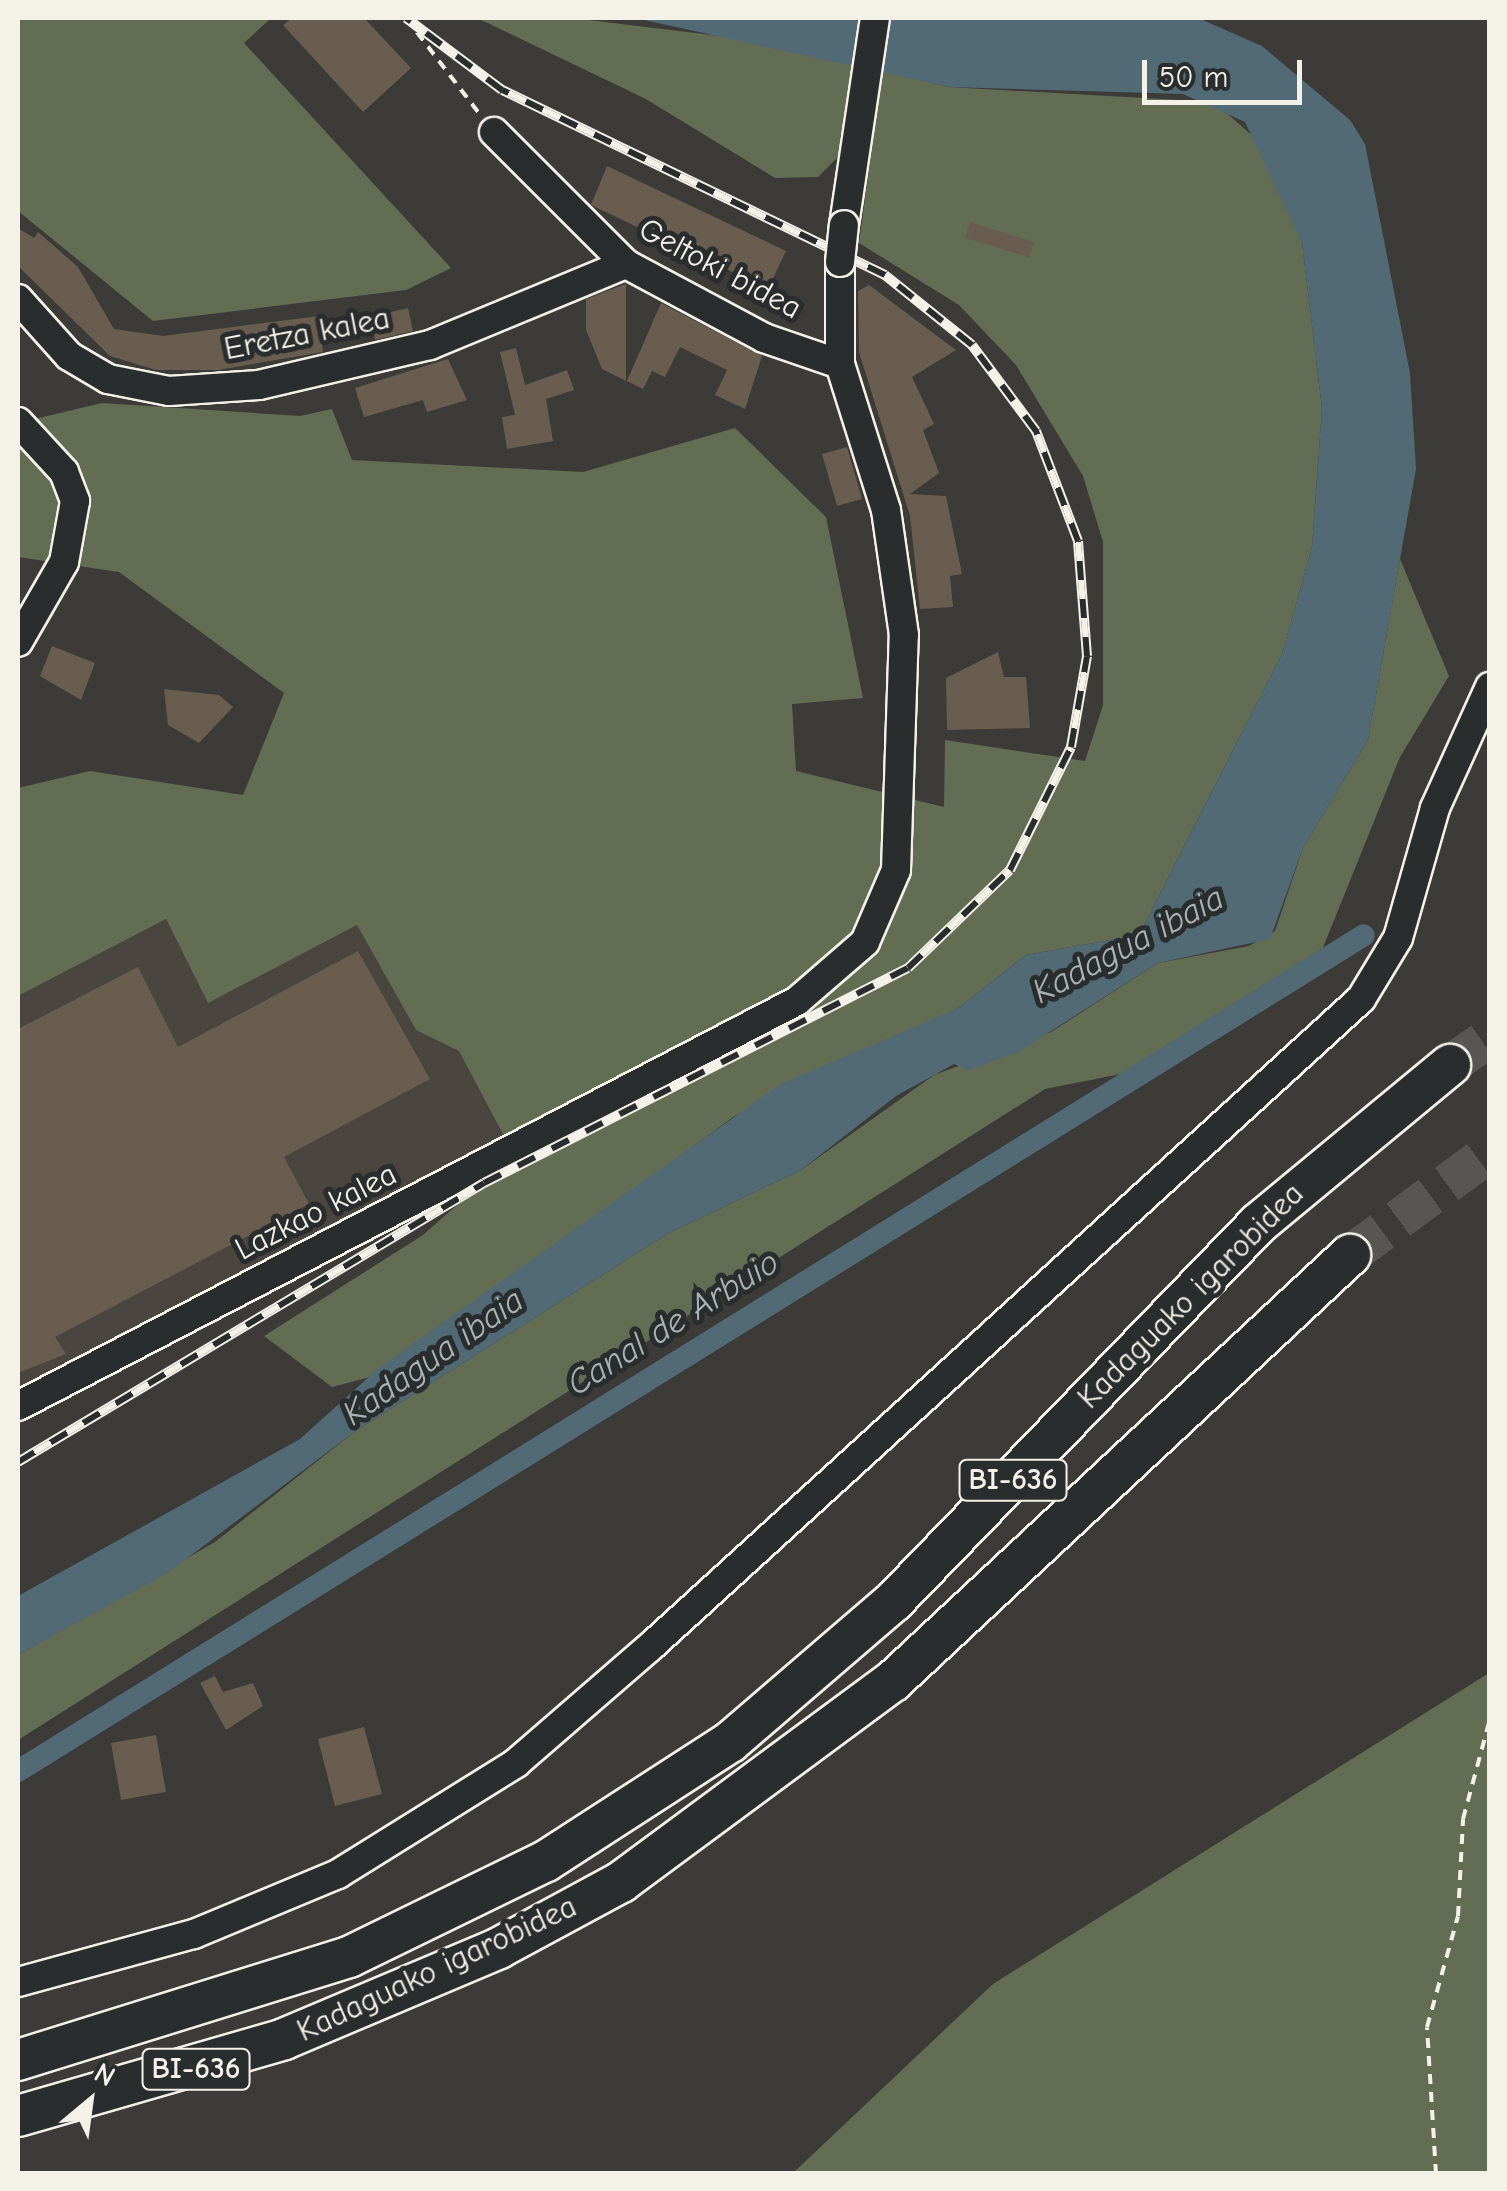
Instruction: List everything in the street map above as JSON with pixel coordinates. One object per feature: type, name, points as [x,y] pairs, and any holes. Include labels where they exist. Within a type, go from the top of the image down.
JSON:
[{"type":"highway","name":"Kadaguako igarobidea","points":[[18,2060],[349,1957],[546,1861],[730,1742],[822,1668],[1259,1223],[1450,1065]]},
{"type":"highway","name":"Kadaguako igarobidea","points":[[18,2116],[227,2060],[369,2006],[574,1908],[709,1825],[892,1681],[1350,1255]]},
{"type":"street","name":"Lazkao kalea","points":[[18,1406],[826,981],[865,942],[892,890],[903,719],[898,569],[840,364],[840,262],[875,18]]},
{"type":"street","name":"Geltoki bidea","points":[[494,132],[626,264],[764,338],[840,364]]},
{"type":"street","name":"Eretza kalea","points":[[18,300],[69,356],[108,379],[169,392],[259,385],[430,345],[626,264]]},
{"type":"street","points":[[18,422],[64,472],[75,502],[64,562],[18,642]]},
{"type":"street","points":[[18,1982],[194,1934],[338,1874],[493,1780],[650,1647],[1362,998],[1398,938],[1435,808],[1490,686]]},
{"type":"path","points":[[406,18],[494,132]]},
{"type":"path","points":[[1436,2174],[1424,2087],[1429,2014],[1458,1916],[1463,1819],[1490,1719]]},
{"type":"shaded area","points":[[166,919],[209,1002],[357,925],[416,1030],[459,1050],[514,1156],[18,1420],[18,996]]},
{"type":"green space","points":[[18,18],[271,18],[244,43],[451,268],[406,290],[153,321],[18,211]]},
{"type":"green space","points":[[477,18],[572,18],[753,40],[949,87],[1214,102],[1263,145],[1302,243],[1322,408],[1312,547],[1282,654],[1139,935],[1026,955],[957,1009],[733,1117],[459,1319],[367,1378],[332,1387],[264,1336],[423,1235],[514,1155],[459,1051],[416,1030],[357,925],[208,1003],[166,919],[18,996],[18,788],[90,771],[243,795],[284,693],[119,572],[18,557],[18,423],[102,403],[300,416],[332,409],[352,460],[583,472],[735,428],[826,517],[863,698],[792,704],[796,771],[944,807],[945,740],[1085,761],[1103,705],[1103,542],[1083,476],[1016,365],[959,305],[859,243],[872,147],[840,135],[840,155],[818,177],[775,178],[646,99]]},
{"type":"green space","points":[[1400,559],[1449,676],[1400,757],[1322,950],[1126,1073],[1045,1089],[18,1740],[18,1655],[215,1542],[354,1432],[669,1233],[801,1170],[934,1075],[1051,1032],[1158,963],[1249,946],[1275,931],[1303,848],[1368,740]]},
{"type":"green space","points":[[1489,1673],[1489,2173],[793,2173],[993,1984]]},
{"type":"water","name":"Kadagua ibaia","points":[[635,18],[1198,18],[1262,46],[1350,120],[1365,144],[1410,373],[1416,469],[1368,740],[1303,848],[1270,939],[1158,963],[1018,1052],[968,1070],[954,1064],[896,1096],[801,1170],[669,1233],[354,1432],[169,1572],[18,1655],[18,1596],[300,1439],[380,1367],[781,1084],[957,1009],[1026,955],[1139,935],[1282,654],[1312,547],[1322,408],[1302,243],[1245,122],[1183,94],[949,87]]},
{"type":"building","points":[[292,18],[364,18],[411,68],[363,112],[283,25]]},
{"type":"building","points":[[607,166],[786,251],[768,289],[591,205]]},
{"type":"building","points":[[970,222],[1034,242],[1029,257],[965,238]]},
{"type":"building","points":[[18,228],[34,238],[38,232],[78,267],[114,329],[163,336],[319,316],[323,352],[218,370],[156,370],[110,356],[18,266]]},
{"type":"building","points":[[626,284],[626,381],[602,369],[586,330],[586,299]]},
{"type":"building","points":[[869,285],[956,350],[912,377],[934,424],[923,430],[939,473],[910,494],[946,496],[962,574],[950,576],[953,607],[920,609],[910,516],[859,352],[858,291]]},
{"type":"building","points":[[661,303],[762,356],[745,409],[715,395],[727,370],[680,347],[665,377],[652,371],[643,389],[627,381]]},
{"type":"building","points":[[408,308],[413,331],[375,340],[370,317]]},
{"type":"building","points":[[516,348],[525,385],[567,370],[574,390],[546,399],[553,441],[507,449],[502,417],[515,415],[500,352]]},
{"type":"building","points":[[448,359],[467,400],[427,412],[423,400],[364,417],[355,388]]},
{"type":"building","points":[[847,447],[862,499],[837,506],[822,454]]},
{"type":"building","points":[[52,646],[95,663],[81,700],[40,676]]},
{"type":"building","points":[[998,652],[1004,677],[1026,677],[1030,728],[947,730],[946,678]]},
{"type":"building","points":[[164,689],[219,695],[233,707],[199,743],[168,725]]},
{"type":"building","points":[[358,951],[430,1079],[284,1157],[309,1204],[55,1337],[66,1354],[18,1373],[18,1029],[138,967],[178,1047]]},
{"type":"building","points":[[215,1676],[223,1692],[253,1683],[263,1706],[226,1730],[200,1683]]},
{"type":"building","points":[[364,1727],[382,1794],[335,1806],[318,1739]]},
{"type":"building","points":[[156,1735],[166,1792],[121,1800],[111,1743]]},
{"type":"waterway","name":"Canal de Arbuio","points":[[18,1771],[1364,935]]},
{"type":"tunnel","points":[[1450,1065],[1490,1037]]},
{"type":"tunnel","points":[[1350,1255],[1490,1152]]},
{"type":"railway","points":[[18,1462],[484,1183],[908,968],[1010,870],[1071,747],[1087,656],[1078,541],[1036,431],[972,345],[885,275],[502,90],[406,18]]}]
